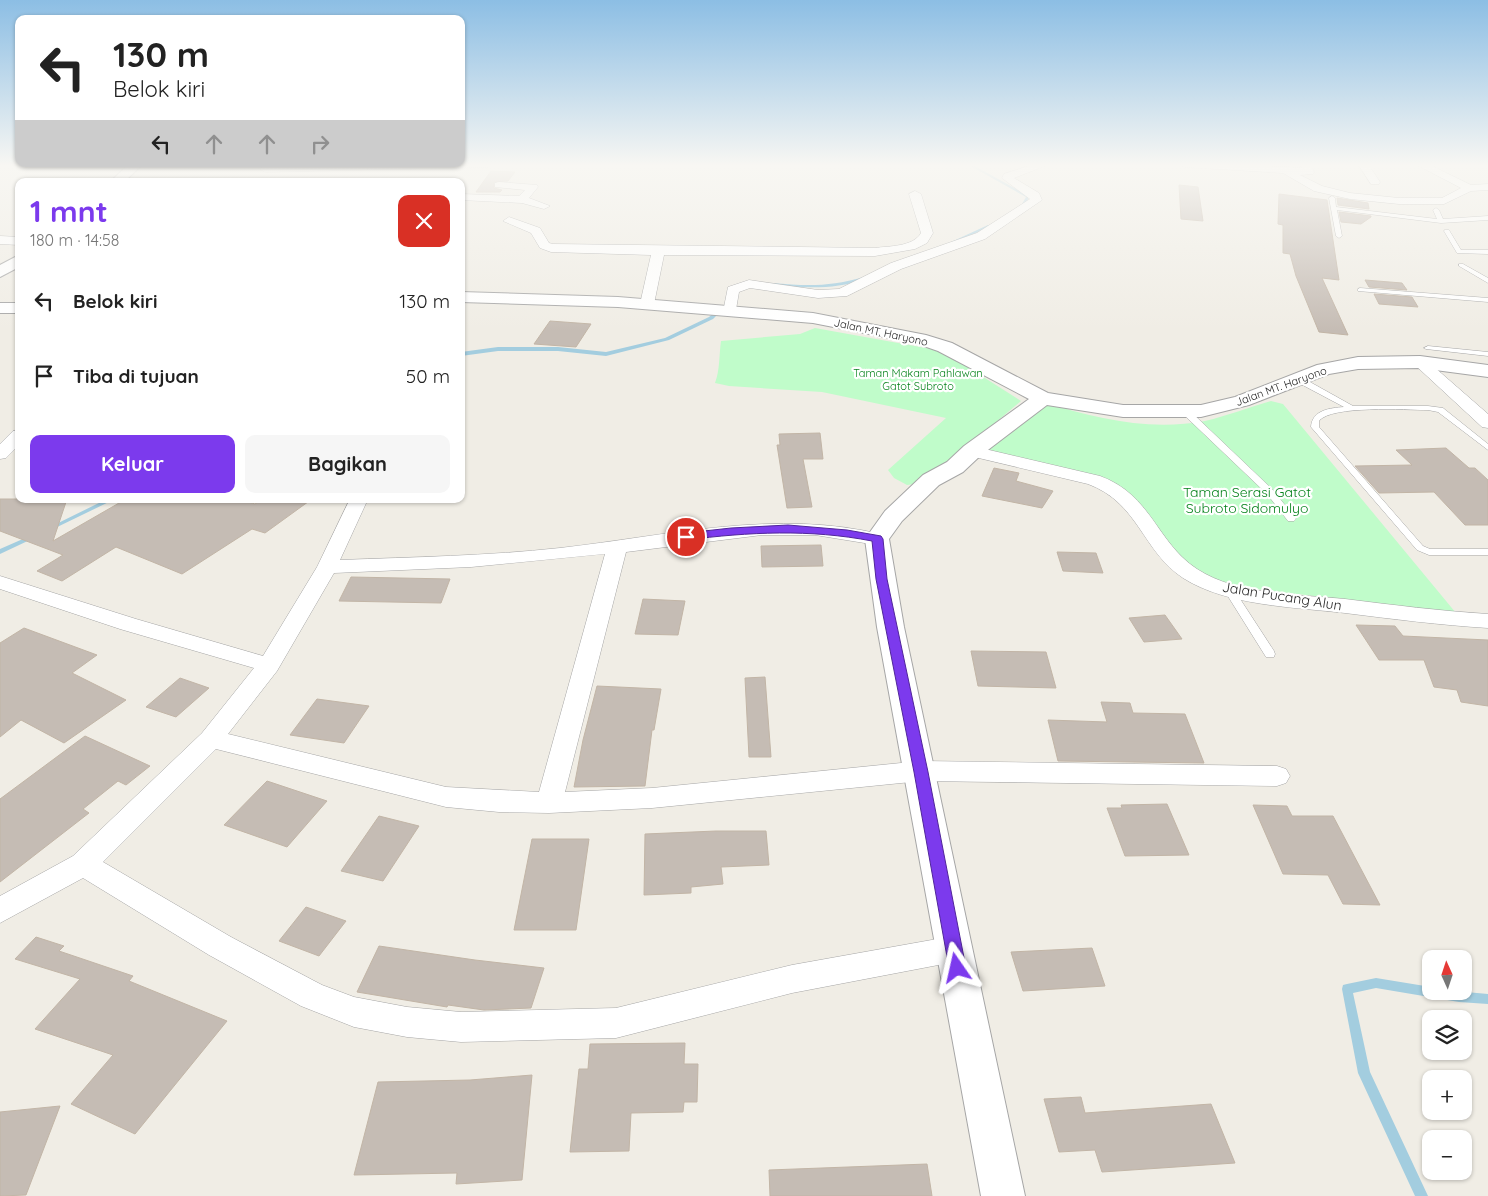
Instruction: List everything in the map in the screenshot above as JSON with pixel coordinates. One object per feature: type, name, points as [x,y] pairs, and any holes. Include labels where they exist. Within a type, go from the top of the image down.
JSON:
[{"type":"street","points":[[509,221],[536,231],[544,245],[551,248],[857,253],[893,250],[922,240],[927,233],[924,220]]},
{"type":"street","points":[[730,312],[732,304],[731,295],[738,286],[756,284],[812,293],[842,293],[896,266],[981,236],[1004,220]]},
{"type":"street","points":[[0,240],[15,240]]},
{"type":"street","points":[[647,304],[658,251]]},
{"type":"street","points":[[0,272],[15,263]]},
{"type":"street","name":"Jalan MT. Haryono","points":[[465,297],[538,298],[647,304],[813,318],[920,339],[964,355],[1043,398],[1123,412],[1201,411],[1242,400],[1324,369],[1424,355],[1488,370]]},
{"type":"street","points":[[0,308],[15,308]]},
{"type":"street","points":[[1424,355],[1488,423]]},
{"type":"street","points":[[1003,1196],[921,772],[883,588],[877,539],[893,516],[919,491],[932,480],[954,468],[972,451],[1043,398]]},
{"type":"street","points":[[0,455],[15,439]]},
{"type":"street","name":"Jalan Pucang Alun","points":[[972,451],[1094,480],[1112,487],[1133,506],[1156,540],[1172,559],[1190,573],[1209,584],[1229,590],[1400,613],[1488,621]]},
{"type":"street","points":[[0,455],[15,454]]},
{"type":"street","points":[[0,910],[83,864],[211,739],[269,664],[327,567],[357,503]]},
{"type":"street","points":[[327,567],[471,561],[617,547],[762,529],[816,529],[877,539]]},
{"type":"street","points":[[550,803],[617,547]]},
{"type":"street","points":[[0,582],[128,624],[269,664]]},
{"type":"street","points":[[211,739],[446,796],[499,802],[550,803],[652,798],[921,772],[1277,776]]},
{"type":"street","points":[[83,864],[220,946],[312,996],[354,1012],[408,1022],[462,1027],[616,1023],[792,980],[954,949]]},
{"type":"lane","points":[[1336,220],[1339,236]]},
{"type":"lane","points":[[1431,220],[1460,220]]},
{"type":"lane","points":[[1448,232],[1460,252],[1488,252]]},
{"type":"lane","points":[[1461,265],[1488,281]]},
{"type":"lane","points":[[1360,290],[1488,300]]},
{"type":"lane","points":[[1424,355],[1488,354]]},
{"type":"lane","points":[[1298,379],[1352,408]]},
{"type":"lane","points":[[1488,448],[1446,413],[1432,408],[1352,408],[1324,413],[1317,417],[1314,422],[1315,427],[1420,548],[1429,552],[1488,552]]},
{"type":"lane","points":[[1186,412],[1270,492],[1290,519]]},
{"type":"lane","points":[[1229,590],[1270,654]]},
{"type":"green space","name":"Taman Makam Pahlawan Gatot Subroto","points":[[815,328],[937,350],[955,359],[1021,401],[922,483],[907,485],[894,478],[888,470],[946,418],[822,392],[729,386],[715,383],[719,368],[721,341],[800,334]]},
{"type":"green space","name":"Taman Serasi Gatot Subroto Sidomulyo","points":[[1271,401],[1283,404],[1456,613],[1238,587],[1198,575],[1092,477],[977,452],[1044,402],[1083,414],[1123,422],[1164,425],[1205,421]]},
{"type":"building","points":[[1278,220],[1330,220],[1339,280],[1322,278],[1348,335],[1319,332],[1296,276],[1290,254],[1283,253],[1283,225],[1278,224]]},
{"type":"building","points":[[1341,220],[1367,220],[1361,224],[1341,222]]},
{"type":"building","points":[[1365,280],[1402,283],[1407,290],[1369,287]]},
{"type":"building","points":[[1374,294],[1412,297],[1418,307],[1379,304]]},
{"type":"building","points":[[550,321],[591,324],[576,347],[534,344]]},
{"type":"building","points":[[820,433],[823,459],[803,459],[812,507],[787,508],[777,445],[780,445],[779,434]]},
{"type":"building","points":[[1446,448],[1469,468],[1475,468],[1488,480],[1488,525],[1465,525],[1434,492],[1379,493],[1355,466],[1412,465],[1396,450]]},
{"type":"building","points":[[994,468],[1019,473],[1016,481],[1053,491],[1042,508],[982,496]]},
{"type":"building","points":[[0,499],[15,499],[15,503],[66,503],[53,541],[119,503],[306,503],[265,533],[252,529],[182,574],[116,547],[62,581],[37,571],[63,555],[0,531]]},
{"type":"building","points":[[821,545],[823,566],[762,567],[761,546]]},
{"type":"building","points":[[1057,552],[1096,553],[1103,573],[1063,571]]},
{"type":"building","points":[[351,577],[450,579],[441,603],[339,601]]},
{"type":"building","points":[[643,599],[685,601],[678,635],[635,634]]},
{"type":"building","points":[[1165,615],[1182,639],[1144,642],[1129,618]]},
{"type":"building","points":[[1356,625],[1395,626],[1403,636],[1488,640],[1488,706],[1461,702],[1457,690],[1434,687],[1424,660],[1379,660]]},
{"type":"building","points":[[24,628],[97,655],[72,673],[126,700],[64,743],[21,720],[0,737],[0,643]]},
{"type":"building","points":[[971,651],[1046,652],[1056,688],[978,686]]},
{"type":"building","points":[[765,677],[771,757],[749,757],[745,678]]},
{"type":"building","points":[[180,678],[209,688],[176,717],[146,707]]},
{"type":"building","points":[[597,686],[661,689],[654,730],[652,730],[645,786],[574,787],[583,740]]},
{"type":"building","points":[[317,699],[369,706],[344,743],[290,735]]},
{"type":"building","points":[[1101,702],[1130,703],[1133,713],[1185,714],[1204,763],[1058,761],[1048,720],[1107,722]]},
{"type":"building","points":[[85,736],[150,766],[126,785],[118,781],[83,809],[89,813],[0,882],[0,799]]},
{"type":"building","points":[[267,781],[327,801],[287,847],[224,825]]},
{"type":"building","points":[[1167,804],[1189,855],[1125,856],[1107,808],[1122,808],[1121,805]]},
{"type":"building","points":[[1253,805],[1287,806],[1292,816],[1333,816],[1380,905],[1343,904],[1328,875],[1283,874]]},
{"type":"building","points":[[379,816],[419,826],[383,881],[341,871]]},
{"type":"building","points":[[766,831],[769,865],[721,867],[723,884],[691,887],[691,893],[644,895],[645,834]]},
{"type":"building","points":[[532,839],[589,839],[576,930],[514,930]]},
{"type":"building","points":[[306,907],[346,921],[319,956],[279,941]]},
{"type":"building","points":[[36,937],[64,946],[59,951],[133,976],[129,981],[227,1021],[135,1134],[71,1104],[113,1055],[35,1029],[80,979],[15,959]]},
{"type":"building","points":[[379,946],[544,968],[531,1008],[484,1010],[448,1005],[447,1007],[357,992]]},
{"type":"building","points":[[1092,948],[1105,986],[1023,991],[1011,952]]},
{"type":"building","points":[[685,1043],[684,1064],[698,1064],[697,1102],[684,1102],[683,1112],[631,1113],[629,1151],[570,1152],[579,1069],[588,1069],[590,1044]]},
{"type":"building","points":[[532,1075],[522,1180],[456,1184],[457,1173],[354,1175],[378,1082],[470,1080]]},
{"type":"building","points":[[1081,1097],[1085,1113],[1211,1104],[1235,1163],[1102,1172],[1095,1150],[1059,1152],[1044,1099]]},
{"type":"building","points":[[60,1106],[26,1195],[0,1196],[0,1112]]},
{"type":"building","points":[[927,1164],[932,1196],[770,1196],[769,1170]]},
{"type":"waterway","points":[[953,242],[989,226]]},
{"type":"waterway","points":[[772,284],[808,287],[830,286],[864,278]]},
{"type":"waterway","points":[[465,353],[498,349],[558,349],[606,354],[667,339],[711,318],[721,309]]},
{"type":"waterway","points":[[49,529],[104,503]]},
{"type":"waterway","points":[[0,552],[32,537]]},
{"type":"waterway","points":[[1422,1196],[1364,1073],[1347,989],[1376,983],[1459,997],[1488,999]]},
{"type":"route","points":[[686,537],[731,531],[788,528],[816,529],[877,539],[881,579],[921,772],[957,968]]}]
